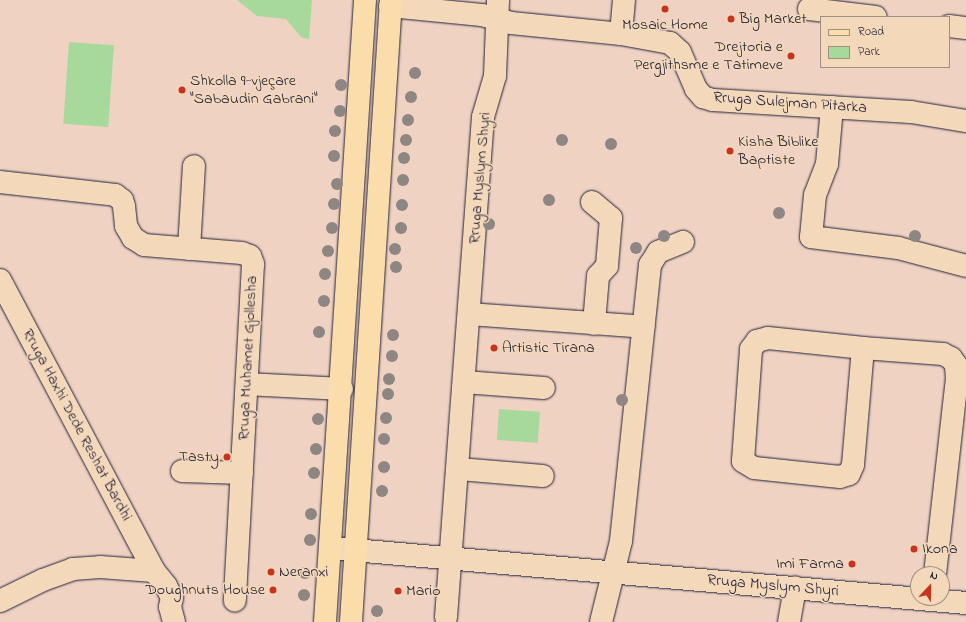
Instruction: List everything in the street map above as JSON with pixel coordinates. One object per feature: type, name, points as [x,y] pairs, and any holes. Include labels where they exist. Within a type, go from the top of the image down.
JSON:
[{"type":"main road","points":[[325,622],[342,389],[365,0]]},
{"type":"main road","points":[[351,622],[391,3]]},
{"type":"street","points":[[621,34],[624,0]]},
{"type":"street","name":"Rruga Sulejman Pitarka","points":[[391,3],[435,9],[497,9],[621,34],[670,42],[680,52],[696,89],[703,97],[713,100],[911,112],[966,122]]},
{"type":"street","name":"Rruga Myslym Shyri","points":[[452,558],[483,117],[495,76],[497,9]]},
{"type":"street","points":[[809,9],[868,16]]},
{"type":"street","points":[[950,26],[966,28]]},
{"type":"street","points":[[832,107],[827,164],[815,195],[811,238],[898,248],[966,266]]},
{"type":"street","points":[[189,249],[194,166]]},
{"type":"street","name":"Rruga Muhamet Gjollesha","points":[[0,182],[115,195],[122,200],[126,226],[133,238],[144,245],[242,253],[250,256],[253,264],[235,601]]},
{"type":"street","points":[[592,202],[611,218],[607,266],[598,276],[594,324]]},
{"type":"street","points":[[601,622],[621,541],[650,265],[658,252],[683,242]]},
{"type":"street","name":"Rruga Haxhi Dede Reshat Bardhi","points":[[0,280],[154,571],[172,598],[170,607],[174,622]]},
{"type":"street","points":[[469,314],[644,327]]},
{"type":"street","points":[[863,348],[853,466],[849,474],[840,477],[754,468],[742,461],[751,349],[757,341],[768,338],[780,338],[863,348],[943,354],[951,358],[956,365],[957,385],[936,566]]},
{"type":"street","points":[[464,382],[544,388]]},
{"type":"street","points":[[247,384],[342,389]]},
{"type":"street","points":[[458,469],[544,476]]},
{"type":"street","points":[[182,470],[242,473]]},
{"type":"street","name":"Rruga Myslym Shyri","points":[[330,548],[910,597]]},
{"type":"street","points":[[446,617],[452,558]]},
{"type":"street","points":[[0,601],[43,580],[73,569],[100,567],[154,571]]},
{"type":"street","points":[[789,622],[795,588]]},
{"type":"street","name":"Rruga Myslym Shyri","points":[[950,601],[966,603]]},
{"type":"green space","points":[[237,0],[312,0],[309,39],[302,38],[286,19],[257,16]]},
{"type":"green space","points":[[69,42],[114,45],[108,127],[63,124]]},
{"type":"green space","points":[[499,409],[540,412],[538,443],[497,440]]},
{"type":"place","name":"Mosaic Home","points":[[665,9]]},
{"type":"place","name":"Big Market","points":[[731,19]]},
{"type":"place","name":"Drejtoria e Pergjithsme e Tatimeve","points":[[791,56]]},
{"type":"place","name":"Shkolla 9-vjeçare \"Sabaudin Gabrani\"","points":[[182,90]]},
{"type":"place","name":"Kisha Biblike Baptiste","points":[[730,151]]},
{"type":"place","name":"Artistic Tirana","points":[[494,348]]},
{"type":"place","name":"Tasty","points":[[227,457]]},
{"type":"place","name":"Ikona","points":[[914,549]]},
{"type":"place","name":"Imi Farma","points":[[852,564]]},
{"type":"place","name":"Neranxi","points":[[271,572]]},
{"type":"place","name":"Doughnuts House","points":[[273,590]]},
{"type":"place","name":"Mario","points":[[398,591]]}]
